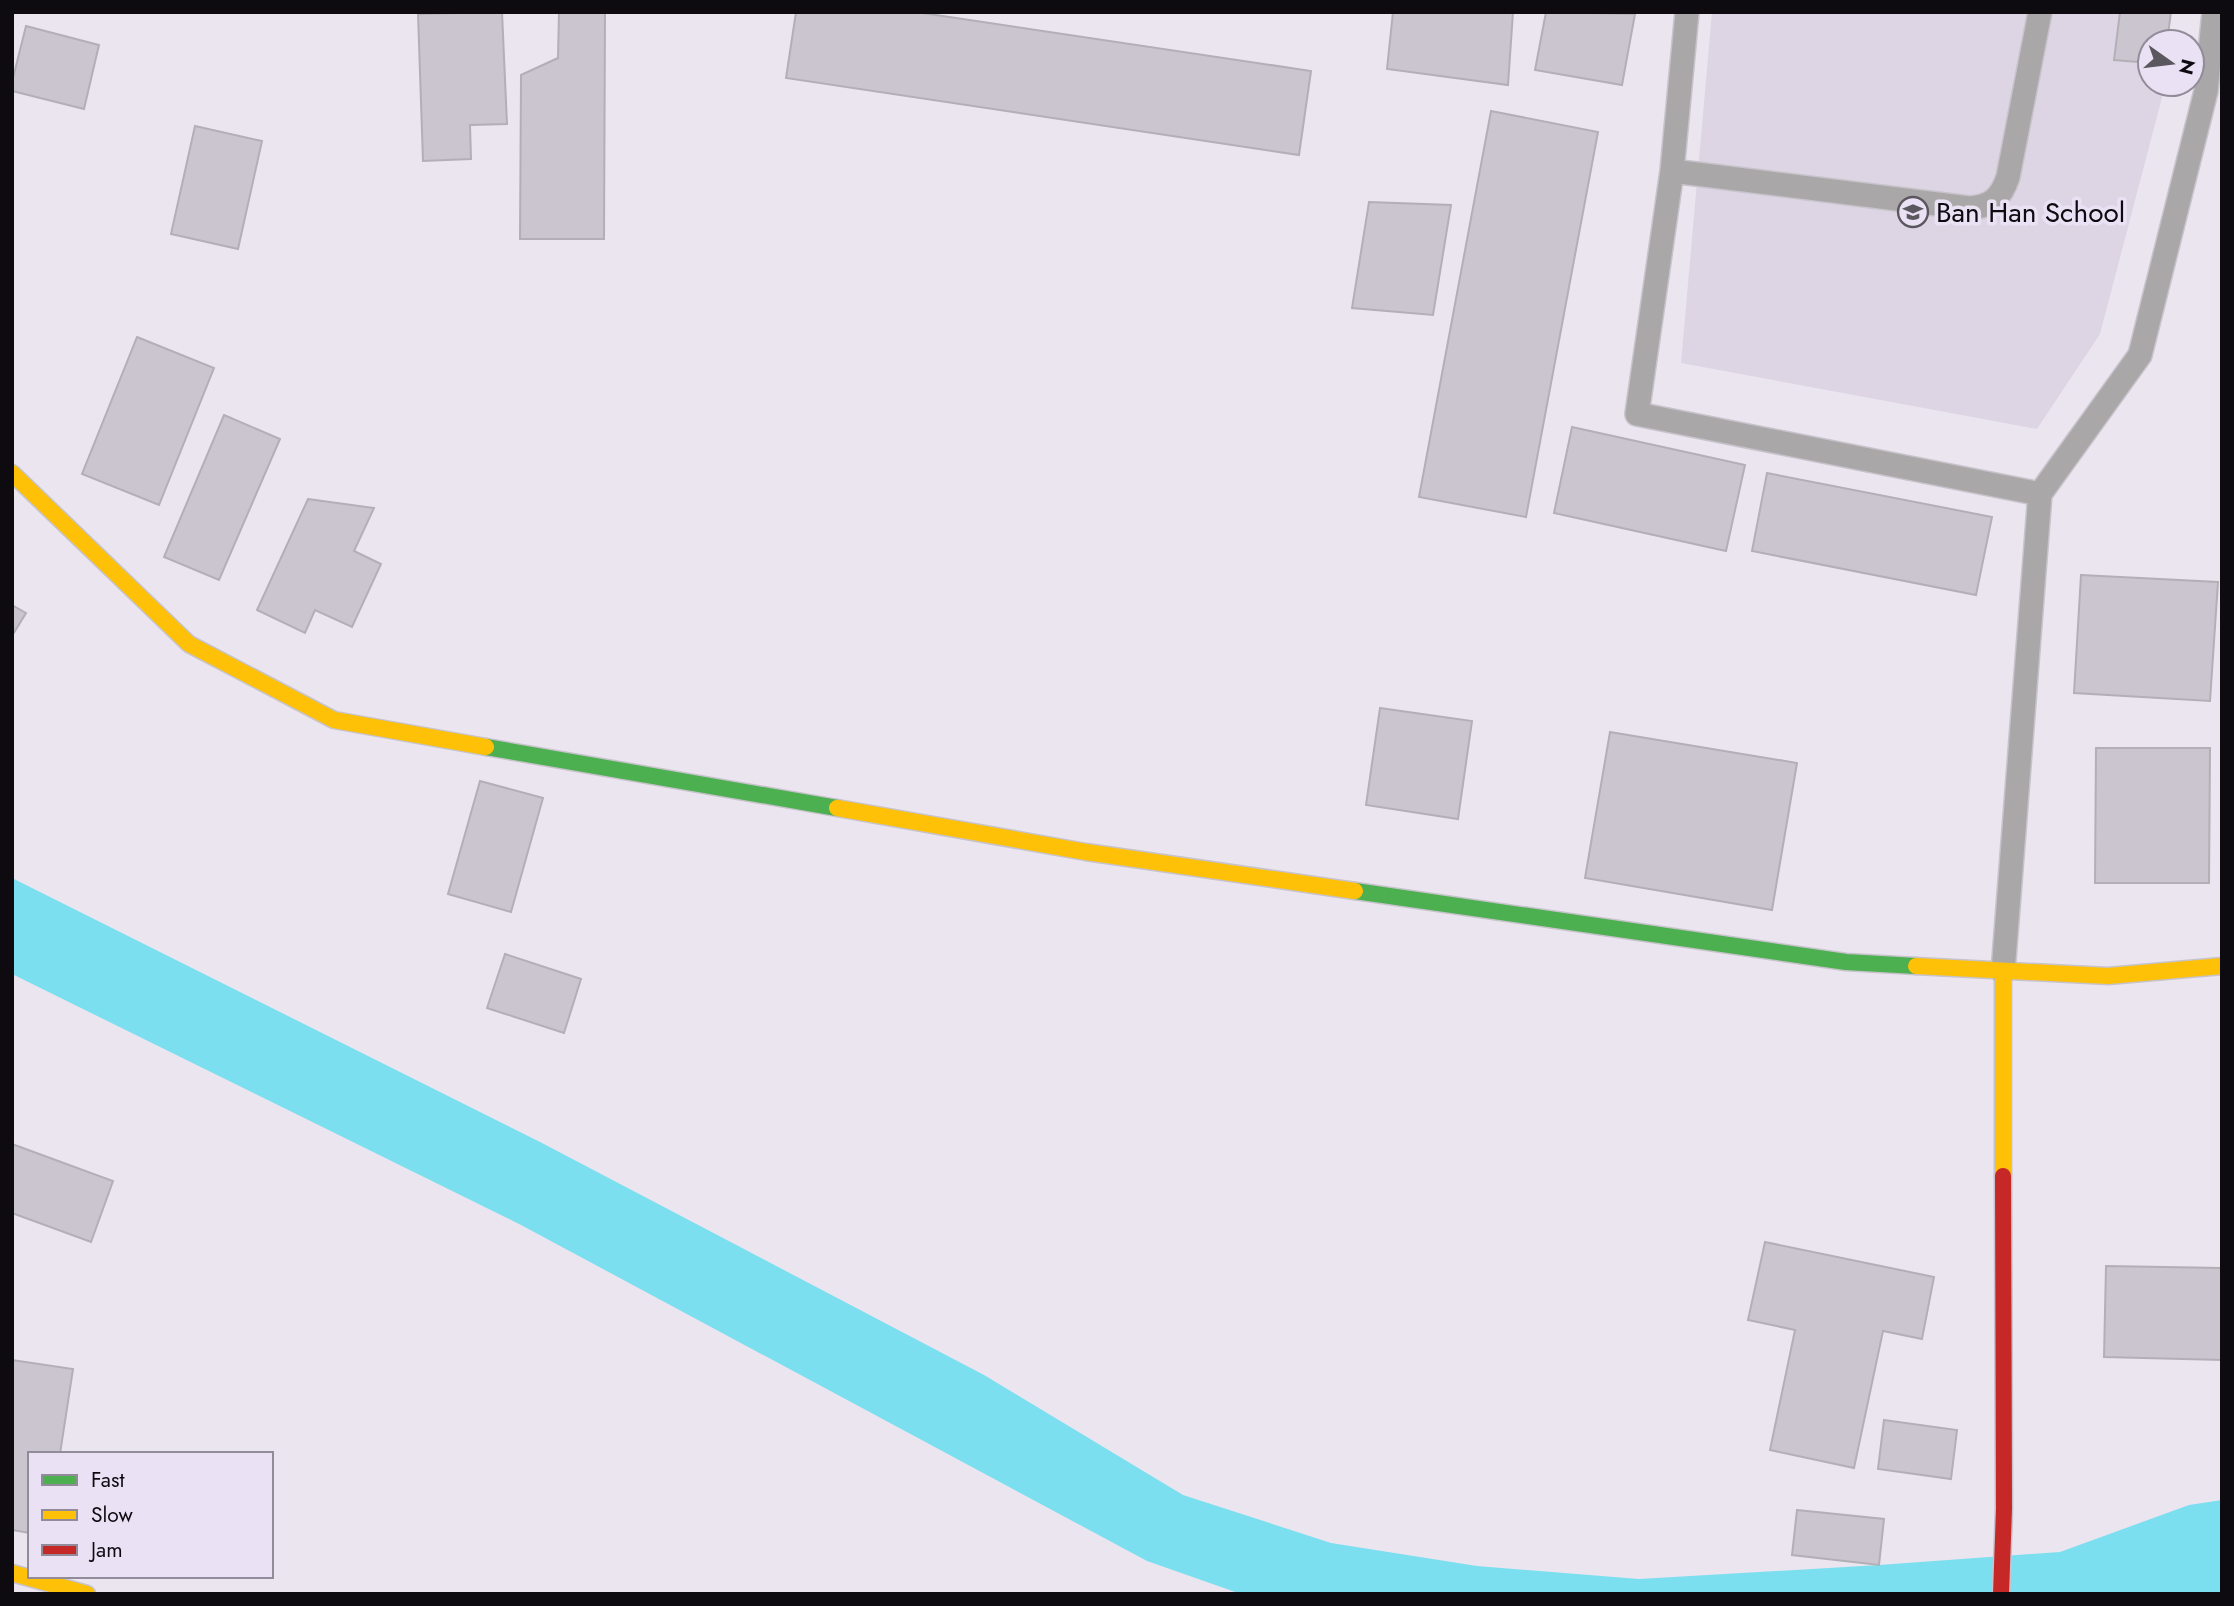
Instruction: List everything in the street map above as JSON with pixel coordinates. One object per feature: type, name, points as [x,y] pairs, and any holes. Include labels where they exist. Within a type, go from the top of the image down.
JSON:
[{"type":"street","points":[[12,474],[189,644],[334,720],[1086,852],[1846,962],[2108,976],[2222,966]]},
{"type":"street","points":[[2001,1594],[2004,1509],[2003,972]]},
{"type":"street","points":[[30,1578],[86,1594]]},
{"type":"lane","points":[[1687,12],[1672,171],[1637,414],[2040,494]]},
{"type":"lane","points":[[1672,171],[1969,208],[1983,207],[1995,201],[2004,191],[2040,12]]},
{"type":"lane","points":[[2003,972],[2040,494],[2140,355],[2206,91],[2214,12]]},
{"type":"shaded area","name":"Ban Han School","points":[[1712,12],[2171,12],[2169,28],[2136,28],[2136,98],[2162,98],[2100,334],[2037,429],[1681,363]]},
{"type":"water","points":[[12,878],[540,1142],[984,1375],[1183,1495],[1331,1543],[1477,1566],[1639,1579],[2060,1552],[2189,1505],[2222,1500],[2222,1594],[1241,1594],[1147,1561],[521,1225],[12,974]]},
{"type":"building","points":[[502,12],[507,124],[470,125],[471,159],[423,161],[418,14]]},
{"type":"building","points":[[559,12],[605,12],[604,239],[520,239],[521,75],[558,58]]},
{"type":"building","points":[[796,12],[916,12],[1311,71],[1299,155],[786,78]]},
{"type":"building","points":[[1393,12],[1513,12],[1508,85],[1387,69]]},
{"type":"building","points":[[1546,12],[1635,14],[1622,85],[1535,70]]},
{"type":"building","points":[[2120,12],[2171,12],[2169,28],[2136,28],[2136,62],[2114,60]]},
{"type":"building","points":[[26,26],[99,45],[84,109],[12,91]]},
{"type":"building","points":[[1491,111],[1598,132],[1526,517],[1419,497]]},
{"type":"building","points":[[195,126],[262,141],[238,249],[171,234]]},
{"type":"building","points":[[1369,202],[1451,205],[1433,315],[1352,308]]},
{"type":"building","points":[[137,337],[214,368],[159,505],[82,474]]},
{"type":"building","points":[[224,415],[280,439],[219,580],[164,557]]},
{"type":"building","points":[[1572,427],[1745,465],[1726,551],[1554,513]]},
{"type":"building","points":[[1767,473],[1992,517],[1976,595],[1752,551]]},
{"type":"building","points":[[308,499],[374,508],[354,551],[381,564],[352,627],[315,610],[305,633],[257,610]]},
{"type":"building","points":[[2081,575],[2218,582],[2210,701],[2074,693]]},
{"type":"building","points":[[12,605],[26,613],[12,636]]},
{"type":"building","points":[[1380,708],[1472,721],[1458,819],[1366,805]]},
{"type":"building","points":[[1610,732],[1797,763],[1772,910],[1585,878]]},
{"type":"building","points":[[2096,748],[2210,748],[2209,883],[2095,883]]},
{"type":"building","points":[[480,781],[543,798],[511,912],[448,894]]},
{"type":"building","points":[[505,954],[581,979],[564,1033],[487,1008]]},
{"type":"building","points":[[12,1144],[113,1181],[91,1242],[12,1213]]},
{"type":"building","points":[[1765,1242],[1934,1277],[1922,1339],[1883,1331],[1854,1468],[1770,1450],[1795,1330],[1748,1320]]},
{"type":"building","points":[[2106,1266],[2222,1268],[2222,1360],[2104,1357]]},
{"type":"building","points":[[12,1360],[73,1369],[60,1452],[28,1452],[28,1533],[12,1530]]},
{"type":"building","points":[[1884,1420],[1957,1430],[1951,1479],[1878,1469]]},
{"type":"building","points":[[1797,1510],[1884,1519],[1879,1565],[1792,1555]]},
{"type":"traffic: fast","points":[[486,747],[837,808]]},
{"type":"traffic: fast","points":[[1355,891],[1846,962],[1916,966]]},
{"type":"traffic: slow","points":[[12,473],[189,644],[334,720],[486,747]]},
{"type":"traffic: slow","points":[[837,808],[1086,852],[1355,891]]},
{"type":"traffic: slow","points":[[1916,966],[2108,976],[2222,966]]},
{"type":"traffic: slow","points":[[2003,972],[2003,1176]]},
{"type":"traffic: slow","points":[[12,1573],[28,1577]]},
{"type":"traffic: slow","points":[[30,1578],[87,1594]]},
{"type":"traffic: jam","points":[[2001,1594],[2004,1509],[2003,1176]]},
{"type":"place","name":"Ban Han School","points":[[1913,212]]}]
